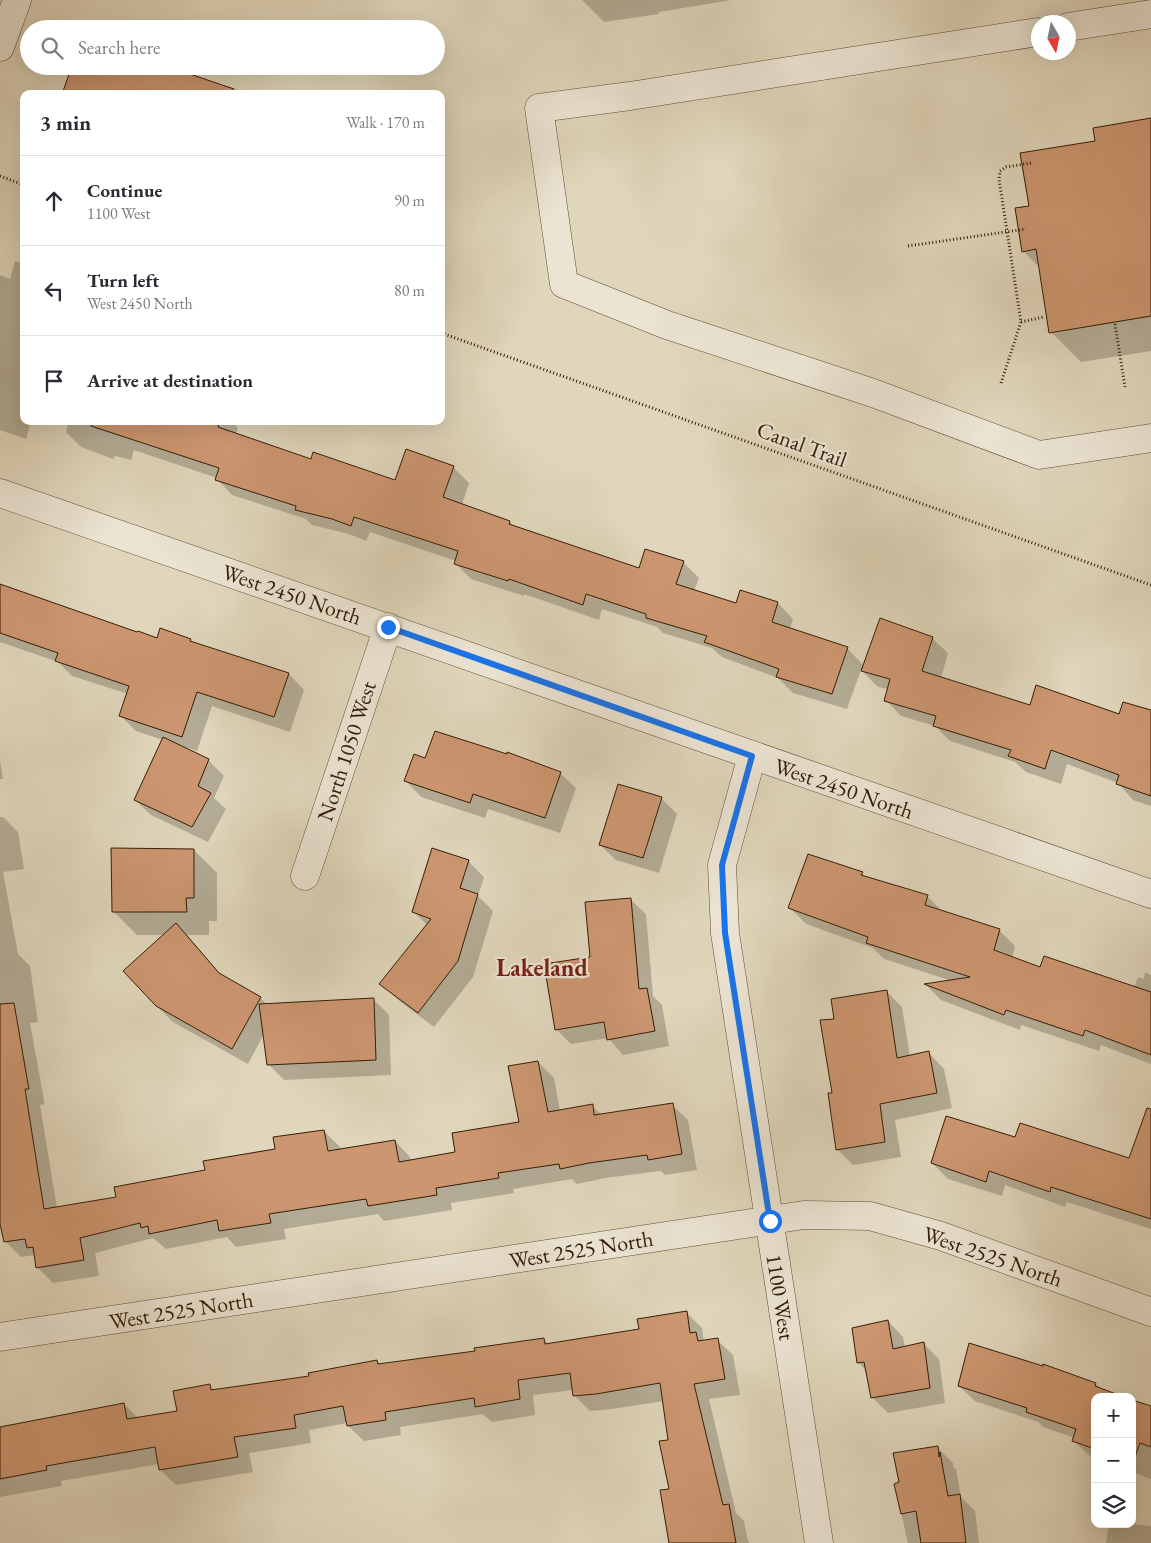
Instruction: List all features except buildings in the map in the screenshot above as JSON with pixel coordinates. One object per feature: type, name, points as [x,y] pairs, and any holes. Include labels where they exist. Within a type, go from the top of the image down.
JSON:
[{"type":"street","points":[[0,47],[16,0]]},
{"type":"street","points":[[1076,26],[1151,14]]},
{"type":"street","points":[[1031,33],[630,96],[538,108],[564,284],[668,325],[873,393],[1040,455],[1151,438]]},
{"type":"street","name":"West 2450 North","points":[[0,494],[388,627],[752,756],[1151,894]]},
{"type":"street","name":"North 1050 West","points":[[305,876],[388,627]]},
{"type":"street","name":"1100 West","points":[[752,756],[722,865],[725,933],[819,1543]]},
{"type":"street","name":"West 2525 North","points":[[0,1337],[804,1215],[870,1216],[941,1236],[1151,1312]]},
{"type":"path","points":[[1001,383],[1021,322],[999,179],[1000,171],[1006,167],[1031,163]]},
{"type":"path","points":[[0,176],[20,183]]},
{"type":"path","points":[[908,246],[1026,229]]},
{"type":"path","points":[[1021,322],[1044,317]]},
{"type":"path","points":[[1115,324],[1125,387]]},
{"type":"path","name":"Canal Trail","points":[[445,334],[1151,585]]},
{"type":"district","name":"Lakeland","points":[[542,968]]},
{"type":"route","points":[[388,627],[752,756],[722,865],[725,933],[770,1221]]}]
